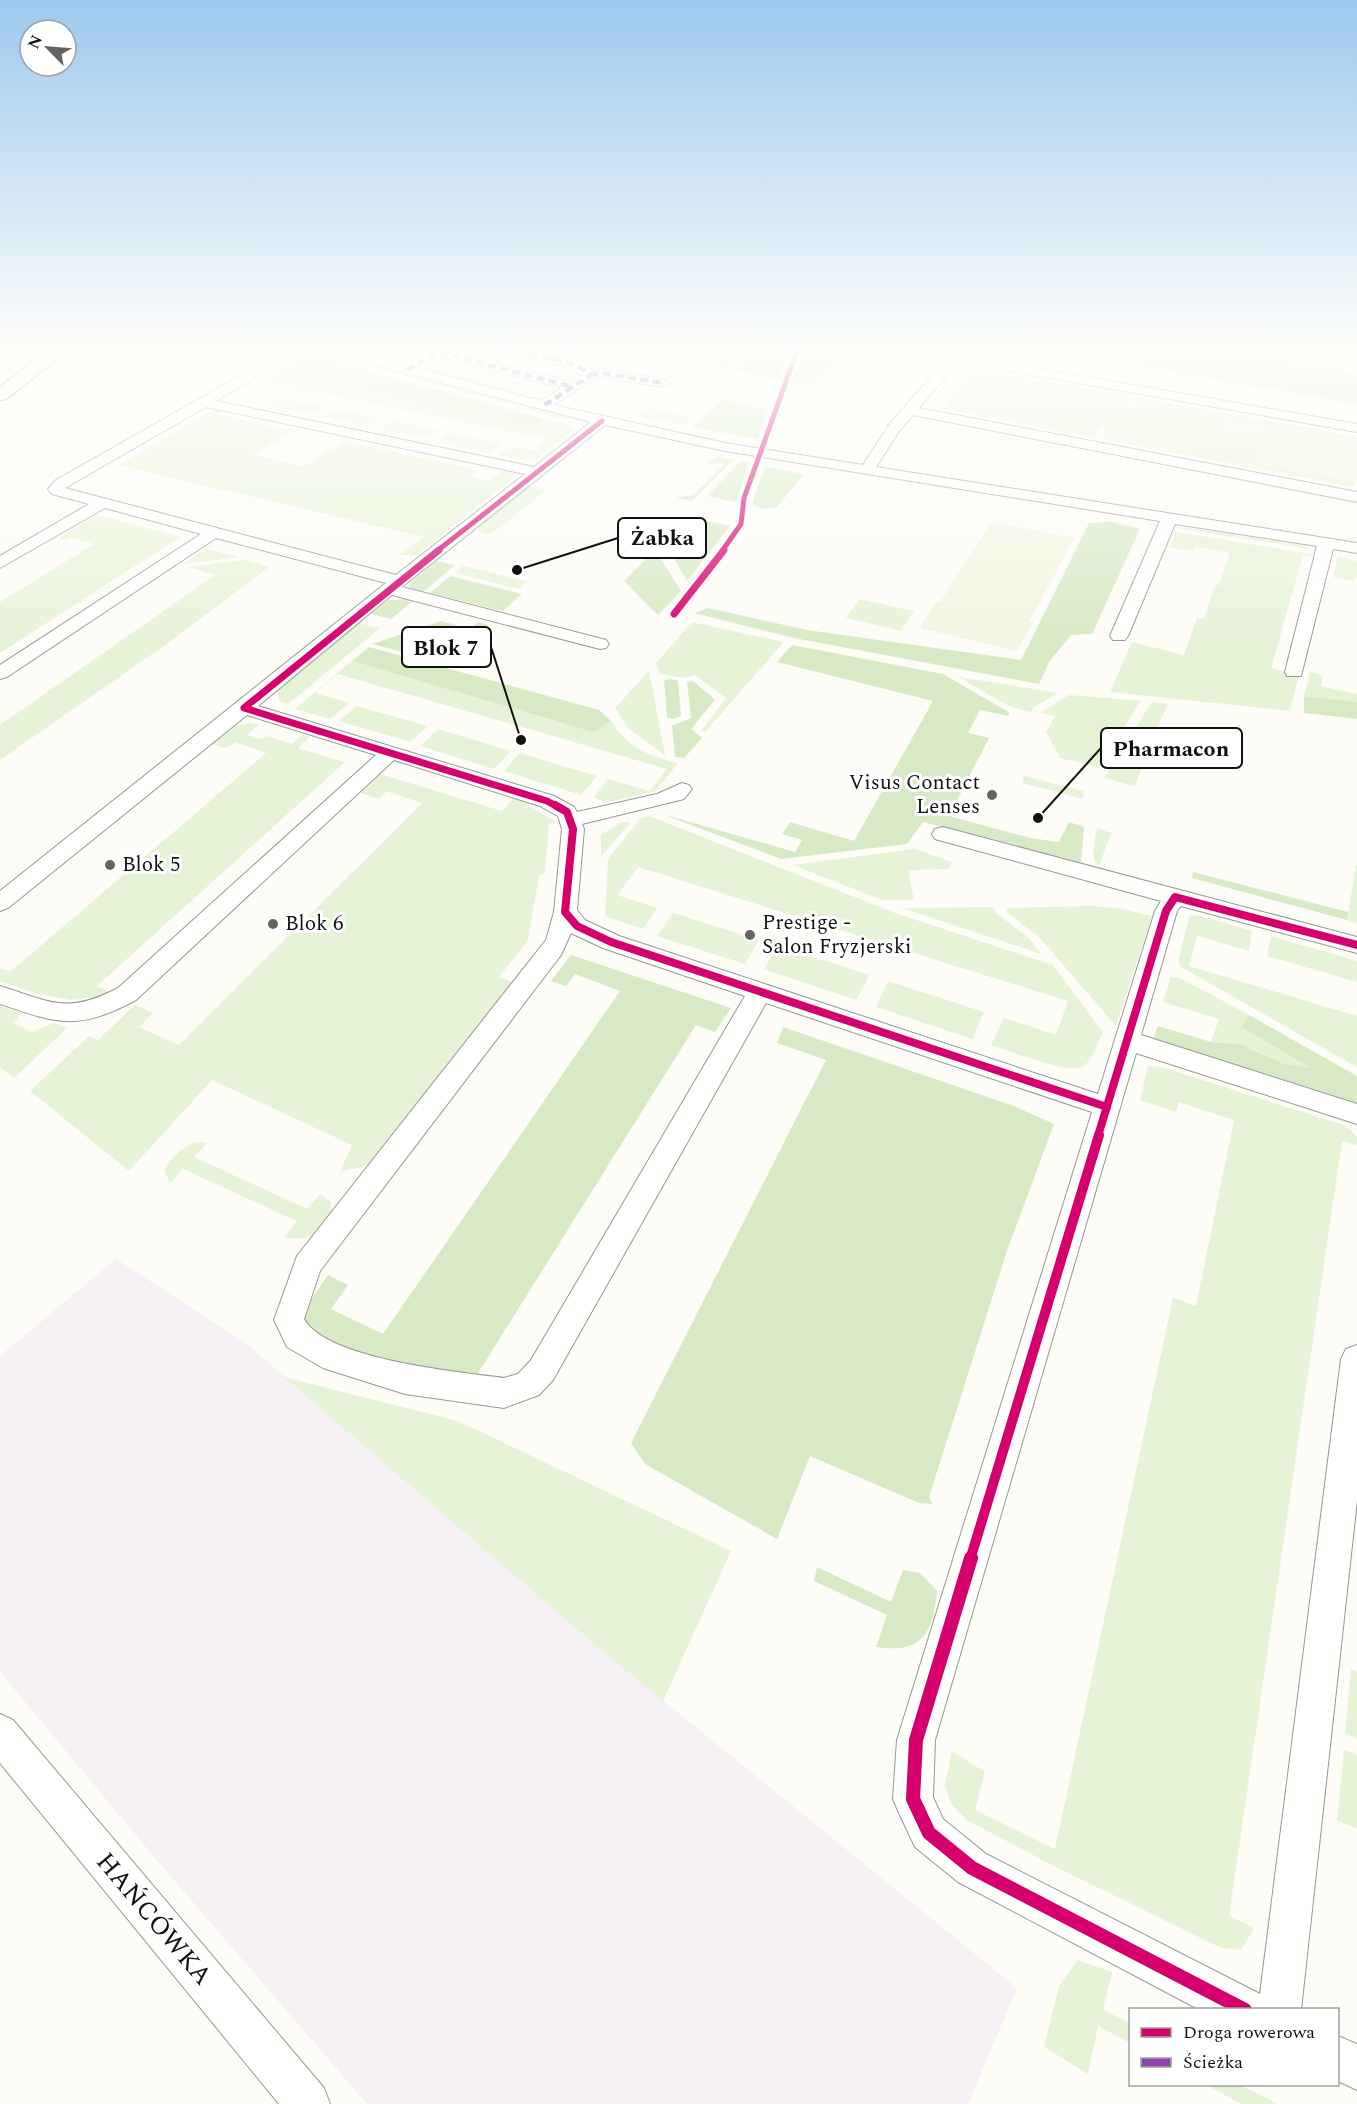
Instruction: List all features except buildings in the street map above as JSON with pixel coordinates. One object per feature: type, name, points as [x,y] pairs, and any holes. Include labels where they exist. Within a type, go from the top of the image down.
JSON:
[{"type":"street","points":[[121,449],[61,483],[56,489],[60,494],[213,533],[600,644]]},
{"type":"street","points":[[428,449],[536,472]]},
{"type":"street","points":[[0,903],[566,449]]},
{"type":"street","points":[[738,449],[1357,548]]},
{"type":"street","points":[[866,471],[881,449]]},
{"type":"street","points":[[1111,449],[1357,497]]},
{"type":"street","points":[[0,563],[101,504]]},
{"type":"street","points":[[1119,636],[1169,519]]},
{"type":"street","points":[[0,673],[213,533]]},
{"type":"street","points":[[1294,672],[1326,543]]},
{"type":"street","points":[[244,708],[547,801],[567,812],[573,829],[565,912],[558,940],[553,949],[307,1265],[289,1320],[298,1337],[334,1358],[405,1379],[504,1393],[528,1385],[542,1370],[760,992]]},
{"type":"street","points":[[0,995],[61,1015],[86,1013],[127,994],[390,753]]},
{"type":"street","points":[[570,820],[662,799],[682,789]]},
{"type":"street","points":[[943,834],[1357,945]]},
{"type":"street","points":[[1175,897],[1166,911],[916,1740],[913,1799],[929,1833],[972,1868],[1241,2008]]},
{"type":"street","points":[[565,912],[577,926],[611,942],[1107,1107]]},
{"type":"street","points":[[1127,1040],[1357,1114]]},
{"type":"street","points":[[1279,2008],[1357,1359]]},
{"type":"street","name":"HAŃCÓWKA","points":[[0,1733],[308,2104]]},
{"type":"street","points":[[1339,2059],[1357,2068]]},
{"type":"shaded area","points":[[116,1259],[247,1344],[602,1651],[1017,1988],[968,2104],[367,2104],[154,1857],[0,1672],[0,1356]]},
{"type":"green space","points":[[146,449],[263,449],[253,455],[303,467],[331,449],[382,449],[477,470],[469,477],[488,481],[503,471],[514,474],[511,480],[417,555],[399,555],[424,537],[118,465]]},
{"type":"green space","points":[[471,449],[494,449],[489,453]]},
{"type":"green space","points":[[507,449],[535,451],[549,449],[536,459],[525,460],[499,455]]},
{"type":"green space","points":[[1155,449],[1259,449],[1254,462],[1356,481],[1353,487]]},
{"type":"green space","points":[[1258,449],[1357,449],[1357,482],[1253,462]]},
{"type":"green space","points":[[717,457],[733,460],[692,501],[675,498],[694,495],[726,463],[708,464]]},
{"type":"green space","points":[[740,462],[749,463],[736,502],[707,496]]},
{"type":"green space","points":[[765,467],[804,474],[777,507],[763,509],[752,504]]},
{"type":"green space","points":[[529,487],[544,489],[544,492],[490,535],[478,531],[479,525]]},
{"type":"green space","points":[[98,515],[180,537],[0,653],[0,602],[94,544],[69,537],[64,540],[58,538]]},
{"type":"green space","points":[[687,517],[730,526],[687,581],[664,541]]},
{"type":"green space","points":[[992,522],[1074,538],[1029,622],[1033,623],[1017,651],[920,628],[937,601],[940,602]]},
{"type":"green space","points":[[1111,522],[1138,528],[1139,531],[1092,634],[1071,635],[1049,662],[1039,684],[794,638],[694,613],[708,608],[807,630],[1021,660],[1089,523]]},
{"type":"green space","points":[[1185,527],[1301,545],[1312,549],[1181,529]]},
{"type":"green space","points":[[1176,532],[1317,555],[1317,557],[1303,555],[1271,668],[1299,675],[1290,711],[1110,692],[1132,642],[1184,655],[1197,618],[1204,619],[1215,585],[1219,585],[1230,553],[1195,547],[1193,551],[1170,547]]},
{"type":"green space","points":[[206,549],[240,557],[183,564]]},
{"type":"green space","points":[[655,550],[681,591],[658,615],[624,581]]},
{"type":"green space","points":[[1338,557],[1357,561],[1357,578],[1354,578],[1354,581],[1333,577]]},
{"type":"green space","points":[[245,560],[269,567],[171,641],[0,760],[0,725],[215,575],[189,567]]},
{"type":"green space","points":[[437,561],[455,565],[422,593],[413,591],[409,584]]},
{"type":"green space","points":[[463,566],[527,581],[519,589],[455,573]]},
{"type":"green space","points":[[450,576],[522,594],[503,611],[430,593]]},
{"type":"green space","points":[[860,599],[914,611],[901,631],[846,618]]},
{"type":"green space","points":[[389,600],[413,601],[391,619],[371,614]]},
{"type":"green space","points":[[441,621],[456,625],[452,629],[467,633],[478,622],[488,625],[487,632],[474,643],[459,639],[453,644],[471,646],[460,656],[430,659],[372,644]]},
{"type":"green space","points":[[692,622],[784,642],[705,732],[702,730],[726,698],[695,675],[684,678],[660,674],[656,663]]},
{"type":"green space","points":[[359,623],[380,628],[288,704],[279,701],[277,689]]},
{"type":"green space","points":[[792,645],[943,674],[1010,713],[1008,716],[980,710],[968,733],[989,738],[949,816],[1030,838],[1059,842],[1069,822],[1084,827],[1081,862],[923,822],[907,844],[781,859],[662,814],[795,852],[802,840],[782,834],[790,822],[854,841],[933,701],[777,662]]},
{"type":"green space","points":[[369,647],[599,710],[611,721],[593,732],[352,661]]},
{"type":"green space","points":[[352,661],[593,732],[611,721],[624,738],[640,750],[678,763],[656,791],[607,802],[593,798],[608,779],[649,791],[667,769],[338,674],[315,693],[349,703],[330,719],[295,709]]},
{"type":"green space","points":[[649,671],[665,755],[628,728],[615,708]]},
{"type":"green space","points":[[1310,672],[1323,676],[1321,686],[1357,694],[1357,702],[1304,696]]},
{"type":"green space","points":[[958,677],[1058,693],[1033,708],[1031,712],[1011,707]]},
{"type":"green space","points":[[664,680],[678,681],[681,716],[673,719],[667,717]]},
{"type":"green space","points":[[693,681],[715,700],[691,729],[702,738],[684,758],[675,757],[672,726],[691,718],[687,682]]},
{"type":"green space","points":[[1069,695],[1141,701],[1098,767],[1060,758],[1046,732],[1055,716],[1040,713]]},
{"type":"green space","points":[[1304,696],[1357,702],[1357,719],[1304,713]]},
{"type":"green space","points":[[1152,702],[1168,704],[1147,750],[1125,744]]},
{"type":"green space","points":[[357,706],[428,726],[410,742],[339,721]]},
{"type":"green space","points":[[250,723],[258,725],[247,735],[262,739],[266,736],[292,744],[303,734],[310,737],[298,748],[345,762],[97,986],[114,994],[72,1000],[38,994],[0,981],[0,968],[10,972],[266,753],[235,742],[226,748],[211,744],[235,727]]},
{"type":"green space","points":[[438,729],[511,751],[494,769],[420,746]]},
{"type":"green space","points":[[1123,748],[1147,754],[1135,786],[1104,778]]},
{"type":"green space","points":[[520,753],[597,776],[581,795],[504,771]]},
{"type":"green space","points":[[380,774],[502,811],[515,797],[557,823],[549,824],[545,872],[539,876],[528,941],[499,977],[512,982],[368,1165],[340,1172],[352,1145],[212,1080],[129,1171],[30,1091],[89,1036],[98,1040],[135,1005],[153,1013],[139,1027],[179,1045],[422,803],[387,791],[379,799],[361,793]]},
{"type":"green space","points":[[1024,776],[1083,791],[1083,799],[1022,783]]},
{"type":"green space","points":[[649,816],[895,913],[1053,965],[1103,1032],[1093,1054],[1085,1065],[1068,1068],[991,1045],[1004,1018],[1056,1035],[1068,1001],[638,867],[617,895],[657,908],[643,929],[605,916],[608,859],[640,819]]},
{"type":"green space","points":[[623,822],[631,822],[601,857],[601,835]]},
{"type":"green space","points":[[1097,828],[1111,833],[1099,866],[1093,853]]},
{"type":"green space","points":[[914,849],[952,862],[949,869],[908,870],[914,900],[882,900],[793,865]]},
{"type":"green space","points":[[1357,865],[1357,923],[1347,920]]},
{"type":"green space","points":[[1193,872],[1348,912],[1347,920],[1192,878]]},
{"type":"green space","points":[[1090,906],[1117,908],[1152,916],[1116,1026],[1041,939],[1008,913],[1006,908]]},
{"type":"green space","points":[[994,907],[996,913],[1029,938],[1041,954],[902,908]]},
{"type":"green space","points":[[673,913],[759,940],[745,964],[657,936]]},
{"type":"green space","points":[[1197,915],[1252,931],[1249,951],[1197,936],[1189,966],[1357,1016],[1357,1067],[1181,967],[1178,962],[1189,917]]},
{"type":"green space","points":[[1271,936],[1357,961],[1357,982],[1267,956]]},
{"type":"green space","points":[[777,946],[870,975],[856,1000],[764,969]]},
{"type":"green space","points":[[571,955],[731,1008],[715,1032],[696,1025],[475,1378],[329,1348],[299,1317],[328,1275],[348,1285],[331,1309],[383,1334],[620,991],[575,974],[566,986],[551,981]]},
{"type":"green space","points":[[1171,977],[1180,978],[1249,1015],[1241,1027],[1313,1069],[1284,1064],[1240,1044],[1211,1042],[1219,1019],[1163,1002]]},
{"type":"green space","points":[[888,981],[984,1012],[972,1039],[876,1007]]},
{"type":"green space","points":[[0,1006],[22,1013],[14,1023],[32,1032],[54,1023],[67,1028],[14,1078],[0,1067]]},
{"type":"green space","points":[[1249,1015],[1357,1076],[1357,1106],[1153,1040],[1158,1026],[1211,1042],[1240,1044],[1284,1064],[1311,1068],[1241,1027]]},
{"type":"green space","points":[[783,1027],[1014,1106],[1054,1124],[1007,1251],[929,1497],[932,1504],[919,1503],[810,1456],[777,1539],[645,1464],[631,1443],[826,1060],[777,1043]]},
{"type":"green space","points":[[1148,1066],[1162,1067],[1346,1126],[1357,1137],[1357,1145],[1342,1141],[1229,1916],[1254,1928],[1241,1950],[1221,1948],[1050,1864],[967,1820],[951,1804],[945,1785],[952,1751],[985,1772],[975,1810],[1055,1849],[1173,1298],[1196,1306],[1234,1120],[1179,1102],[1176,1112],[1140,1100]]},
{"type":"green space","points":[[196,1142],[207,1143],[194,1157],[307,1209],[320,1194],[330,1201],[333,1217],[312,1236],[284,1237],[297,1221],[183,1169],[170,1183],[164,1170],[178,1153]]},
{"type":"green space","points":[[284,1377],[458,1421],[731,1551],[663,1701],[602,1651]]},
{"type":"green space","points":[[817,1567],[891,1602],[903,1570],[920,1573],[937,1591],[928,1629],[914,1644],[892,1648],[876,1647],[887,1615],[814,1581]]},
{"type":"green space","points":[[1351,1669],[1357,1672],[1357,1739],[1345,1733]]},
{"type":"green space","points":[[1344,1750],[1357,1755],[1357,1829],[1337,1820]]},
{"type":"green space","points":[[1078,1960],[1112,1972],[1103,2009],[1129,2023],[1129,2042],[1098,2026],[1088,2074],[1044,2047],[1059,1986]]},
{"type":"green space","points":[[1208,2086],[1243,2086],[1277,2104],[1242,2104]]},
{"type":"cycle path","points":[[566,449],[399,581],[244,708],[547,801],[567,812],[573,829],[565,912],[577,926],[611,942],[1107,1107]]},
{"type":"cycle path","points":[[674,614],[741,524],[744,498],[762,449]]},
{"type":"cycle path","points":[[1241,2008],[972,1868],[929,1833],[913,1799],[916,1740],[1166,911],[1175,897],[1357,945]]},
{"type":"place","name":"Żabka","points":[[517,570]]},
{"type":"place","name":"Blok 7","points":[[521,740]]},
{"type":"place","name":"Visus Contact Lenses","points":[[992,795]]},
{"type":"place","name":"Pharmacon","points":[[1038,818]]},
{"type":"place","name":"Blok 5","points":[[110,865]]},
{"type":"place","name":"Blok 6","points":[[273,924]]},
{"type":"place","name":"Prestige - Salon Fryzjerski","points":[[750,935]]}]
